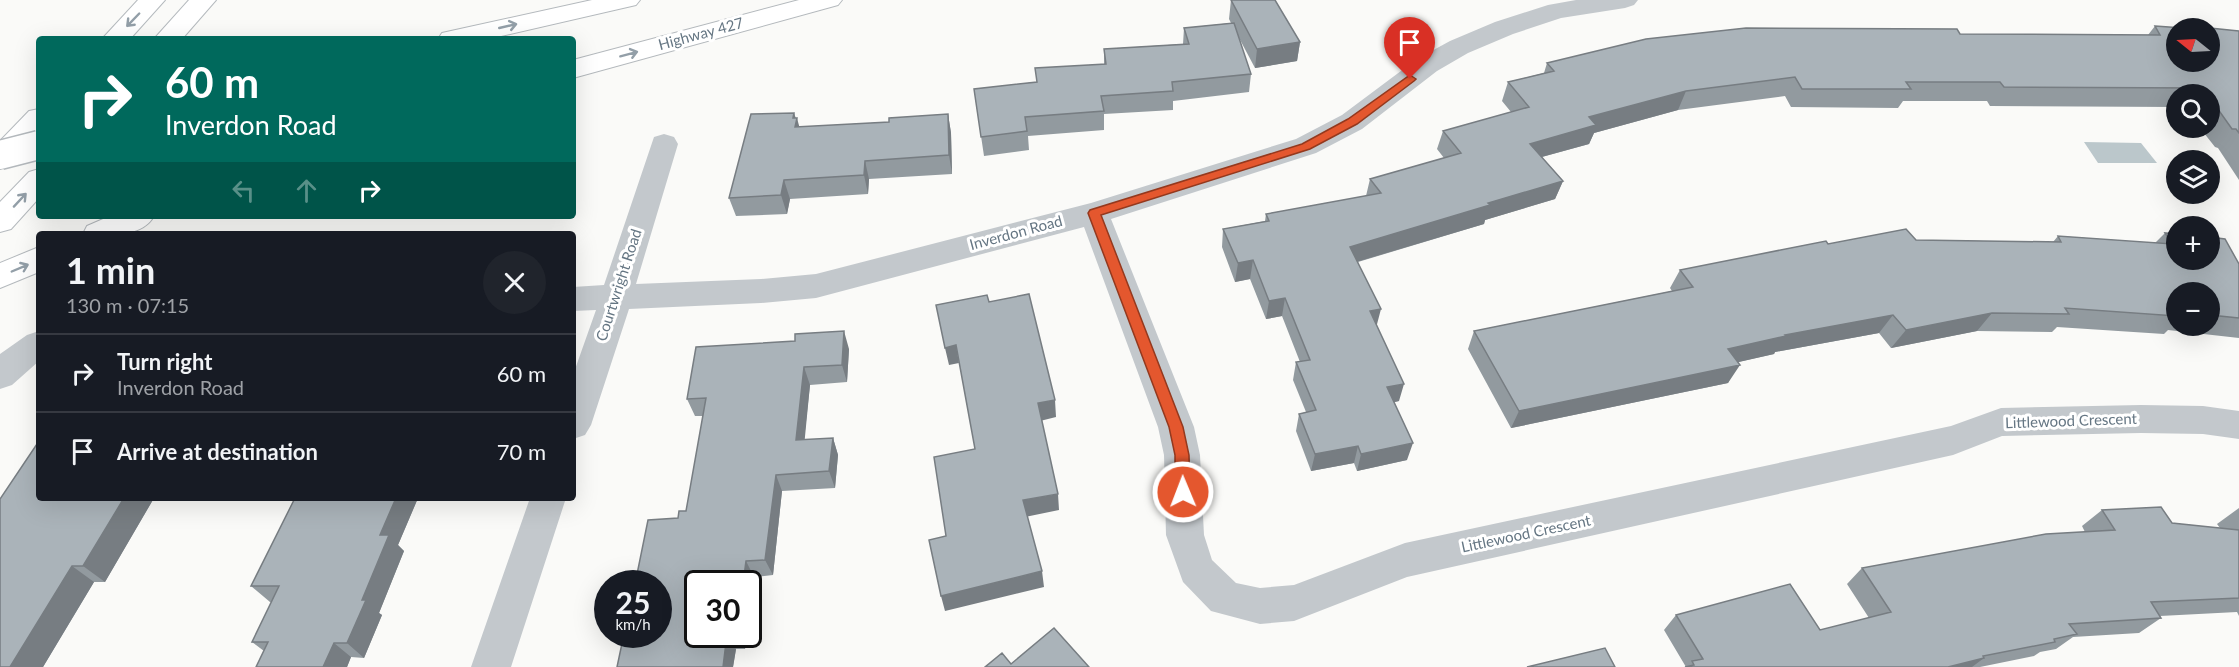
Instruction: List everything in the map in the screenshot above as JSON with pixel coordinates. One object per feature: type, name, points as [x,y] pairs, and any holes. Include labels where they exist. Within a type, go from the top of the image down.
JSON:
[{"type":"main road","points":[[118,36],[152,0]]},
{"type":"main road","points":[[170,36],[203,0]]},
{"type":"main road","points":[[465,36],[627,0]]},
{"type":"main road","name":"Highway 427","points":[[576,68],[829,0]]},
{"type":"main road","points":[[0,157],[36,121]]},
{"type":"main road","points":[[0,157],[36,146]]},
{"type":"main road","points":[[0,221],[36,182]]},
{"type":"main road","points":[[105,231],[132,219]]},
{"type":"main road","points":[[0,276],[36,260]]},
{"type":"street","name":"Inverdon Road","points":[[576,299],[761,291],[816,286],[1094,213],[1306,147],[1352,122],[1427,65],[1459,47],[1504,28],[1557,11],[1625,0]]},
{"type":"street","name":"Courtwright Road","points":[[576,416],[664,144]]},
{"type":"street","name":"Littlewood Crescent","points":[[1094,213],[1176,427],[1182,455],[1185,535],[1197,570],[1225,598],[1260,606],[1294,603],[1405,560],[1953,440],[2001,422],[2141,419],[2203,420],[2239,425]]},
{"type":"street","points":[[0,375],[18,357],[36,346]]},
{"type":"street","points":[[492,667],[547,501]]},
{"type":"shaded area","points":[[2084,142],[2141,143],[2157,163],[2098,163]]},
{"type":"building","points":[[1231,0],[1275,0],[1300,42],[1257,49]]},
{"type":"building","points":[[1234,23],[1251,74],[1172,82],[1173,91],[1101,96],[1104,111],[1025,117],[1027,131],[981,137],[974,89],[1037,82],[1035,68],[1106,64],[1104,49],[1189,44],[1184,28]]},
{"type":"building","points":[[2155,26],[2166,27],[2166,72],[2220,72],[2220,29],[2239,31],[2239,133],[2236,129],[2232,129],[2220,112],[2220,84],[2166,84],[2166,88],[2004,87],[2000,82],[1906,82],[1911,89],[1802,89],[1795,77],[1686,91],[1589,117],[1596,125],[1530,144],[1563,181],[1350,247],[1381,309],[1370,311],[1404,384],[1387,387],[1413,443],[1361,454],[1358,446],[1315,454],[1299,414],[1316,410],[1296,362],[1310,360],[1285,298],[1269,301],[1253,260],[1238,263],[1223,229],[1269,221],[1266,214],[1381,193],[1370,179],[1461,153],[1443,131],[1529,107],[1508,82],[1554,71],[1547,63],[1646,39],[1746,28],[1957,29],[1960,34],[2160,35]]},
{"type":"building","points":[[794,113],[793,118],[797,118],[795,127],[889,122],[889,118],[948,114],[949,155],[865,161],[864,175],[784,180],[781,195],[729,198],[751,114]]},
{"type":"building","points":[[1906,229],[1916,240],[2061,242],[2058,236],[2166,244],[2166,270],[2220,270],[2220,238],[2225,239],[2239,264],[2239,318],[2220,316],[2220,282],[2166,282],[2166,315],[2065,308],[2069,314],[1992,313],[1906,330],[1893,315],[1785,335],[1728,349],[1740,365],[1519,411],[1474,331],[1693,287],[1680,270],[1826,241],[1828,244]]},
{"type":"building","points":[[1029,294],[1055,400],[1038,403],[1058,494],[1023,500],[1042,571],[941,596],[929,540],[946,536],[934,457],[975,449],[956,345],[945,348],[936,305],[987,295],[989,302]]},
{"type":"building","points":[[844,331],[842,365],[804,367],[796,440],[833,438],[829,471],[776,475],[765,560],[746,561],[745,570],[684,570],[684,648],[725,648],[723,667],[617,667],[621,648],[672,648],[672,570],[638,570],[648,520],[678,518],[679,511],[686,511],[706,398],[687,399],[696,347],[795,341],[795,334]]},
{"type":"building","points":[[36,445],[36,501],[122,501],[83,566],[72,566],[10,667],[0,667],[0,499]]},
{"type":"building","points":[[294,501],[395,501],[380,535],[389,535],[362,600],[366,600],[347,643],[334,643],[323,667],[256,667],[268,642],[252,642],[279,586],[251,586]]},
{"type":"building","points":[[2161,507],[2172,523],[2239,530],[2239,598],[2151,602],[2161,618],[2069,624],[2077,634],[2054,639],[2055,642],[1983,656],[1984,658],[1948,667],[1685,667],[1694,665],[1692,661],[1703,659],[1676,615],[1790,584],[1820,630],[1891,612],[1862,568],[2046,534],[2115,530],[2102,510]]},
{"type":"building","points":[[1054,628],[1089,667],[985,667],[1002,653],[1011,664]]},
{"type":"building","points":[[1605,648],[1615,667],[1527,667]]},
{"type":"route","points":[[1183,492],[1182,455],[1176,427],[1094,213],[1306,147],[1352,122],[1410,79]]}]
